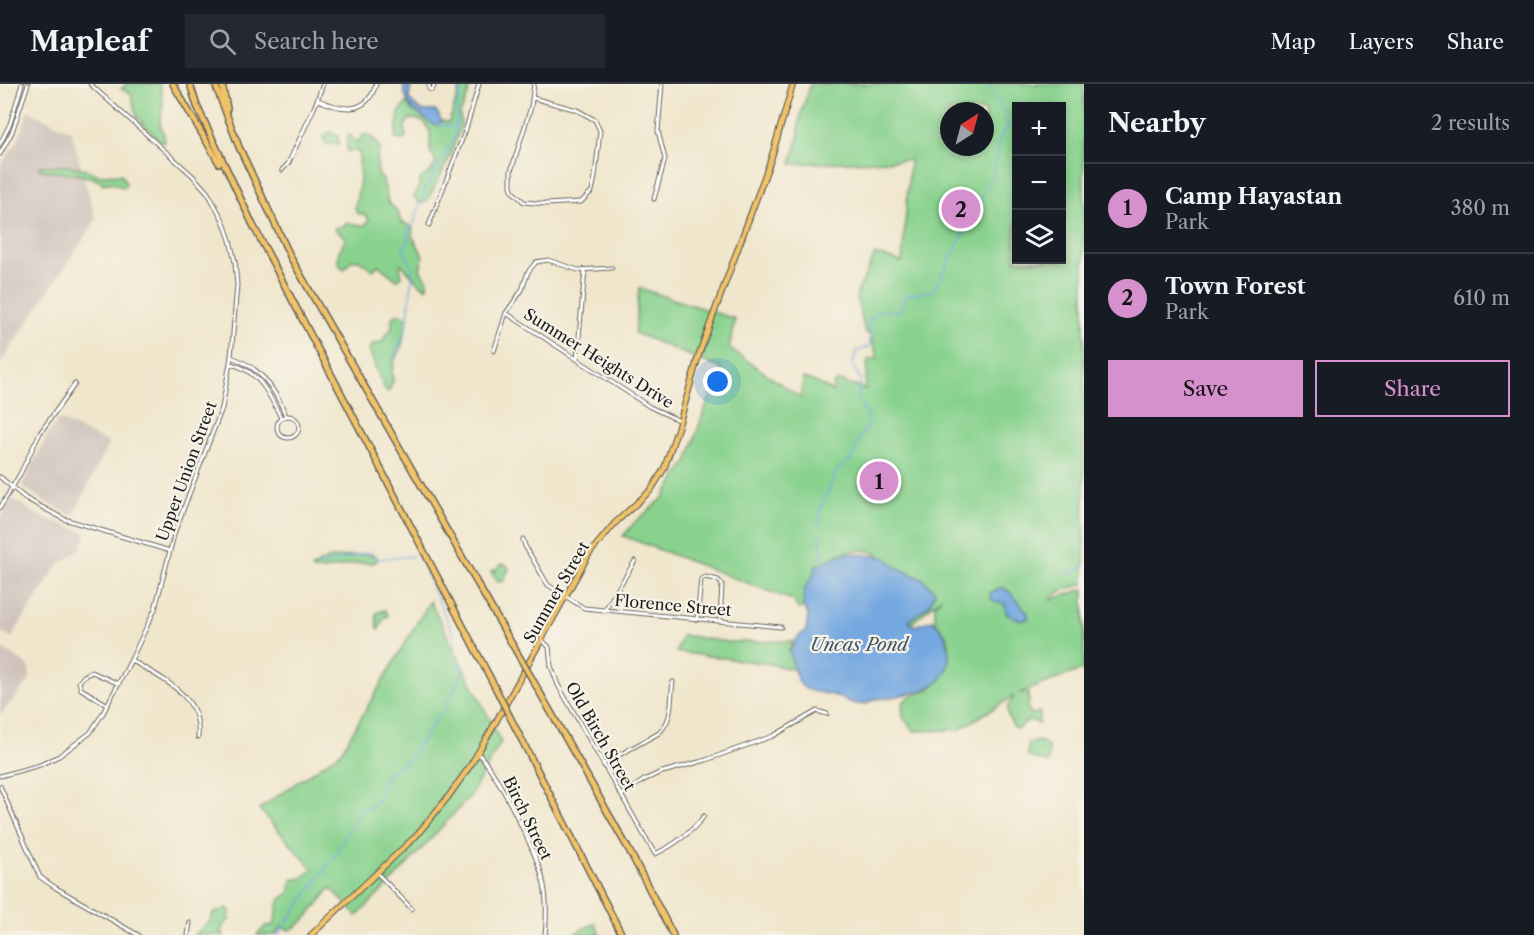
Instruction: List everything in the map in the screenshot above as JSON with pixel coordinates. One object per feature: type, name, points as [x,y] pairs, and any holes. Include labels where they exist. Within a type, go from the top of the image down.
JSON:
[{"type":"highway","points":[[173,84],[237,193],[622,935]]},
{"type":"highway","points":[[190,84],[197,106],[237,193]]},
{"type":"highway","points":[[215,84],[239,147],[309,291],[629,850],[673,935]]},
{"type":"highway","points":[[222,84],[239,147]]},
{"type":"main road","name":"Summer Street","points":[[311,935],[424,827],[458,784],[542,640],[585,560],[615,523],[646,496],[658,479],[669,455],[699,354],[771,159],[794,84]]},
{"type":"street","points":[[0,144],[10,124],[22,84]]},
{"type":"street","points":[[0,154],[11,135],[28,84]]},
{"type":"street","name":"Upper Union Street","points":[[0,776],[45,763],[66,752],[90,733],[108,705],[155,609],[170,551],[222,408],[231,357],[236,276],[232,248],[219,212],[208,193],[189,172],[90,84]]},
{"type":"street","points":[[282,170],[288,164],[318,100],[323,84]]},
{"type":"street","points":[[318,100],[341,109],[354,108],[371,95],[376,84]]},
{"type":"street","points":[[429,84],[429,89],[432,90],[435,84]]},
{"type":"street","points":[[429,225],[466,129],[479,84]]},
{"type":"street","points":[[533,98],[577,110],[595,120],[600,131],[595,177],[592,191],[581,202],[546,204],[524,202],[513,192],[511,171],[526,126],[534,84]]},
{"type":"street","points":[[654,199],[665,159],[658,131],[662,84]]},
{"type":"street","points":[[494,351],[506,313],[522,290],[528,272],[536,262],[548,260],[585,270],[612,268]]},
{"type":"street","points":[[577,359],[585,270]]},
{"type":"street","name":"Summer Heights Drive","points":[[506,313],[650,407],[680,421]]},
{"type":"street","points":[[231,357],[254,368],[265,378],[286,416]]},
{"type":"street","points":[[230,364],[241,367],[260,381],[281,418]]},
{"type":"street","points":[[0,508],[40,433],[75,384]]},
{"type":"street","points":[[286,416],[295,418],[299,423],[298,432],[293,437],[286,438],[279,432],[277,426],[281,418],[286,416]]},
{"type":"street","points":[[0,477],[32,502],[64,519],[170,551]]},
{"type":"street","points":[[523,539],[544,579],[565,598]]},
{"type":"street","points":[[604,611],[634,561]]},
{"type":"street","points":[[697,620],[702,577],[718,580],[722,584],[720,621]]},
{"type":"street","name":"Florence Street","points":[[565,598],[584,608],[604,611],[781,627]]},
{"type":"street","name":"Old Birch Street","points":[[542,640],[549,647],[551,666],[558,685],[655,854],[694,828],[704,816]]},
{"type":"street","points":[[131,660],[177,688],[187,698],[199,725],[198,737]]},
{"type":"street","points":[[108,705],[81,689],[79,682],[92,672],[119,684]]},
{"type":"street","points":[[603,764],[664,728],[670,714],[673,682]]},
{"type":"street","points":[[621,795],[660,773],[706,760],[773,736],[817,711],[827,714]]},
{"type":"street","name":"Birch Street","points":[[477,753],[488,764],[537,859],[545,889],[547,918],[545,935]]},
{"type":"street","points":[[0,786],[40,877],[138,935]]},
{"type":"street","points":[[377,873],[412,909]]},
{"type":"street","points":[[188,935],[190,923]]},
{"type":"shaded area","points":[[28,111],[71,131],[96,220],[0,364],[0,166],[18,141]]},
{"type":"shaded area","points":[[58,419],[109,443],[73,516],[21,486]]},
{"type":"shaded area","points":[[12,499],[40,516],[87,533],[80,549],[68,559],[60,562],[11,638],[0,631],[0,518]]},
{"type":"shaded area","points":[[0,646],[29,667],[30,680],[0,715]]},
{"type":"green space","points":[[126,84],[160,84],[163,103],[160,124],[164,143],[137,117],[131,94],[121,89]]},
{"type":"green space","points":[[810,84],[1084,84],[1084,584],[1062,590],[1049,600],[1084,589],[1084,669],[1019,693],[1028,693],[1027,708],[1032,714],[1040,712],[1039,723],[1028,720],[1018,729],[1014,727],[1008,716],[1007,708],[1014,696],[958,730],[914,731],[903,717],[902,704],[911,696],[936,684],[949,658],[947,637],[935,622],[935,605],[942,597],[912,623],[907,620],[931,588],[877,554],[863,550],[851,551],[833,557],[824,564],[816,565],[806,605],[799,609],[795,601],[623,536],[635,522],[663,498],[688,460],[703,414],[722,369],[635,333],[639,288],[735,319],[729,348],[801,398],[803,378],[833,392],[833,385],[838,381],[865,389],[868,361],[878,359],[870,335],[865,332],[856,296],[875,254],[902,262],[910,160],[791,164],[799,134],[799,122]]},
{"type":"green space","points":[[461,85],[469,86],[468,95],[460,114],[461,126],[449,159],[427,201],[420,204],[414,196],[420,179],[431,171],[436,163],[430,151],[430,132],[425,122],[408,120],[405,127],[406,138],[395,139],[399,113],[407,102],[411,110],[439,124],[441,121],[449,122]]},
{"type":"green space","points":[[331,132],[338,136],[339,144],[326,144],[323,136]]},
{"type":"green space","points":[[350,135],[355,141],[360,140],[363,135],[369,136],[380,148],[377,159],[378,174],[383,180],[388,202],[398,212],[400,221],[413,228],[412,236],[423,256],[420,270],[427,279],[427,288],[421,285],[401,264],[402,276],[397,280],[378,265],[373,270],[359,260],[352,260],[344,269],[338,264],[339,251],[346,239],[334,228],[348,223],[365,226],[369,219],[357,213],[355,208],[360,181],[359,153],[358,151],[347,151],[347,137]]},
{"type":"green space","points":[[40,166],[82,168],[99,175],[121,174],[126,184],[122,187],[110,183],[104,184],[81,175],[41,170],[38,168]]},
{"type":"green space","points":[[398,314],[408,318],[401,348],[395,359],[392,372],[393,382],[389,391],[386,391],[369,349],[373,344],[382,342],[392,329],[392,318]]},
{"type":"green space","points":[[366,554],[377,557],[377,561],[321,570],[312,568],[327,559]]},
{"type":"green space","points":[[501,564],[506,565],[509,569],[503,581],[498,582],[491,572]]},
{"type":"green space","points":[[430,601],[501,742],[470,796],[357,916],[331,888],[307,917],[295,927],[289,930],[281,927],[275,935],[257,935],[266,926],[274,925],[279,901],[289,893],[292,880],[302,878],[313,869],[259,809],[341,752]]},
{"type":"green space","points":[[385,610],[388,616],[384,618],[379,629],[376,613]]},
{"type":"green space","points":[[682,635],[727,642],[793,641],[789,651],[797,670],[764,663],[676,652]]},
{"type":"green space","points":[[1039,741],[1049,748],[1048,763],[1027,756],[1029,743]]},
{"type":"green space","points":[[228,908],[229,920],[221,930],[224,935],[194,935],[210,921],[213,913]]},
{"type":"green space","points":[[595,923],[600,935],[571,935]]},
{"type":"water","points":[[403,84],[411,84],[409,99],[416,107],[437,113],[441,121],[438,125],[432,124],[412,109],[405,97]]},
{"type":"water","name":"Uncas Pond","points":[[847,553],[884,557],[898,568],[922,579],[935,591],[930,604],[909,621],[914,626],[932,620],[946,638],[949,652],[948,665],[938,682],[919,691],[860,704],[809,690],[800,684],[794,671],[790,652],[797,638],[806,630],[808,614],[803,607],[804,590],[814,574],[816,565]]},
{"type":"water","points":[[1002,587],[1010,592],[1028,613],[1028,619],[1011,616],[1006,613],[1005,604],[991,599],[990,593]]},
{"type":"waterway","points":[[393,360],[407,326],[413,268],[403,248],[409,240],[407,232],[414,223],[425,190],[454,139],[457,108],[463,84]]},
{"type":"waterway","points":[[819,527],[821,508],[838,469],[853,458],[857,443],[870,422],[858,398],[861,379],[853,367],[856,351],[870,347],[869,321],[878,311],[900,311],[906,295],[933,291],[970,225],[994,171],[999,140],[1008,125],[988,84]]},
{"type":"waterway","points":[[437,124],[456,127]]},
{"type":"waterway","points":[[819,534],[825,563]]},
{"type":"waterway","points":[[318,566],[370,552],[379,559],[413,556]]},
{"type":"waterway","points":[[419,558],[454,635],[456,656]]},
{"type":"waterway","points":[[1065,574],[1084,567]]},
{"type":"waterway","points":[[286,923],[332,860],[360,810],[370,808],[381,796],[380,785],[388,772],[406,762],[445,708],[463,672],[458,660]]},
{"type":"waterway","points":[[278,935],[285,926]]},
{"type":"place","name":"Town Forest","points":[[961,209]]},
{"type":"place","name":"Camp Hayastan","points":[[879,481]]}]
